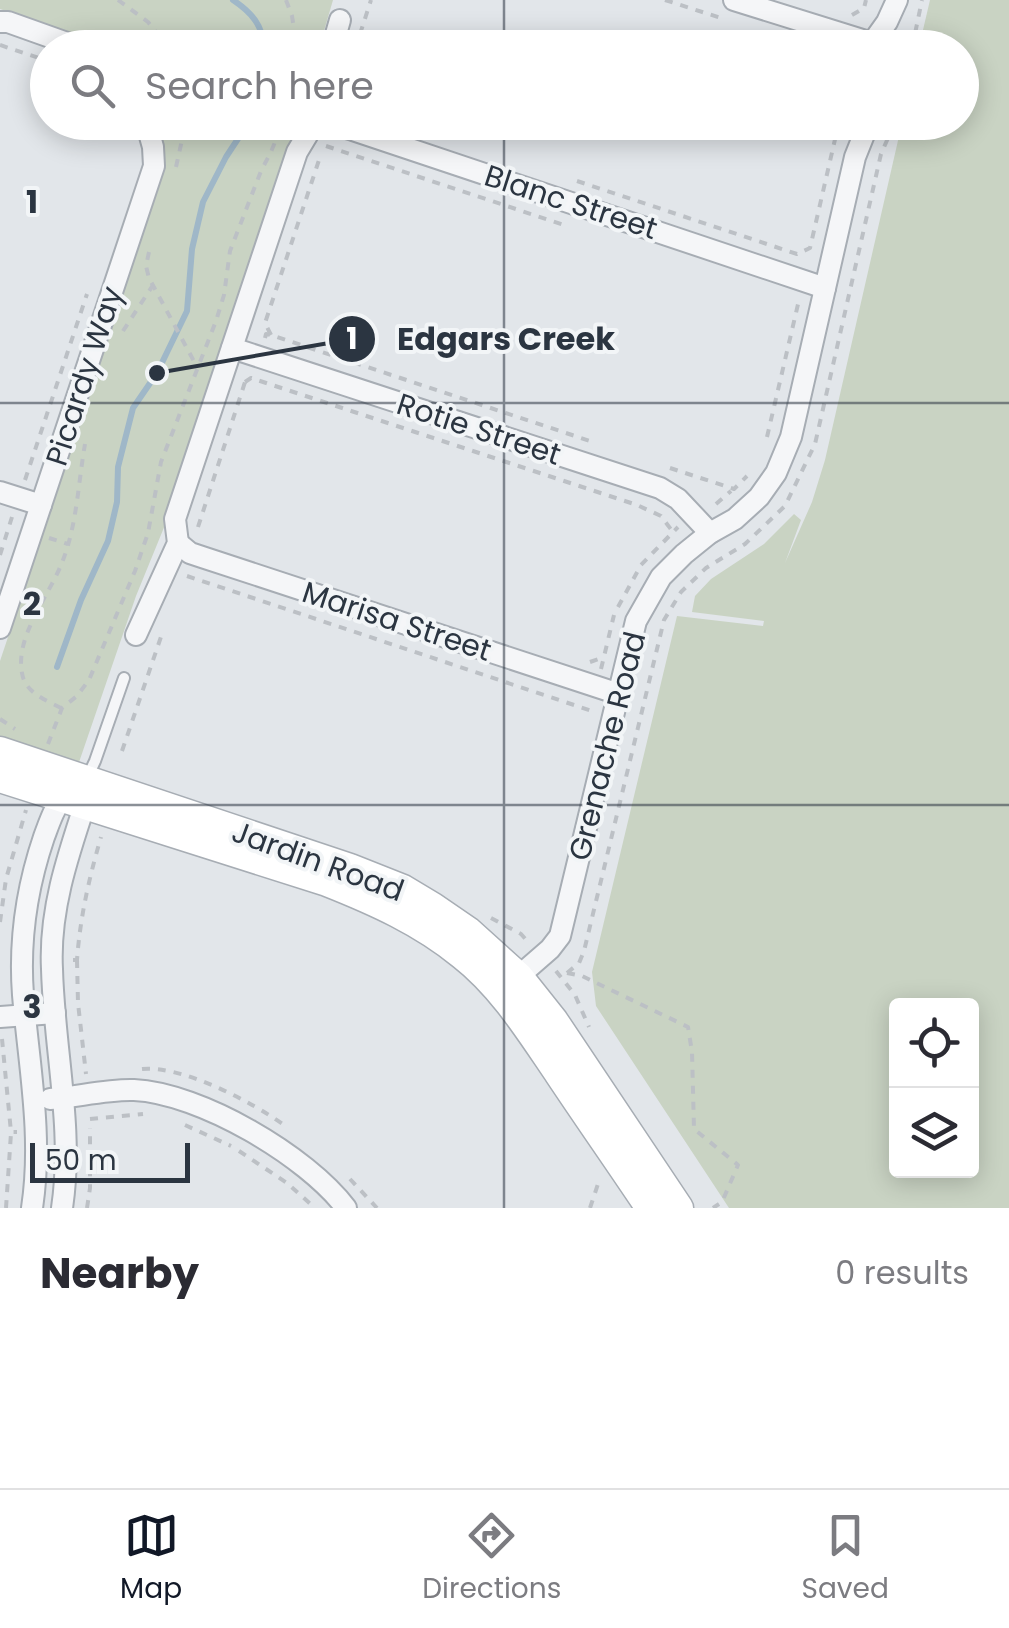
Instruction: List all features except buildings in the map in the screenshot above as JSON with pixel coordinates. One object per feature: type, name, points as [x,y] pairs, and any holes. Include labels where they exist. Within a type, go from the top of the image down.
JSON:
[{"type":"street","points":[[734,0],[826,30]]},
{"type":"street","points":[[882,30],[897,0]]},
{"type":"street","points":[[337,30],[340,20]]},
{"type":"street","points":[[0,22],[30,30]]},
{"type":"street","name":"Picardy Way","points":[[0,628],[154,166],[152,140]]},
{"type":"street","points":[[136,635],[178,542],[174,519],[303,140]]},
{"type":"street","name":"Blanc Street","points":[[370,140],[825,288]]},
{"type":"street","name":"Grenache Road","points":[[509,985],[550,950],[560,936],[636,622],[660,577],[710,533],[735,519],[759,497],[776,473],[791,437],[862,140]]},
{"type":"street","name":"Rotie Street","points":[[232,348],[660,488],[678,499],[710,533]]},
{"type":"street","points":[[0,492],[41,505]]},
{"type":"street","name":"Marisa Street","points":[[178,542],[202,557],[618,694]]},
{"type":"street","name":"Jardin Road","points":[[0,751],[41,766],[78,793],[327,882],[420,924],[509,985],[535,1040],[667,1206]]},
{"type":"street","name":"Jardin Road","points":[[0,778],[41,766]]},
{"type":"street","points":[[62,1208],[66,1153],[51,965],[54,919],[78,793]]},
{"type":"street","points":[[32,1208],[36,1184],[34,1101],[23,958],[30,890],[44,838],[78,793]]},
{"type":"street","points":[[0,1018],[55,1013]]},
{"type":"street","points":[[34,1101],[131,1090],[158,1093],[209,1110],[298,1161],[346,1208]]},
{"type":"lane","points":[[78,793],[96,761],[124,678]]},
{"type":"path","points":[[118,0],[154,30]]},
{"type":"path","points":[[286,0],[295,30]]},
{"type":"path","points":[[361,30],[371,0]]},
{"type":"path","points":[[916,30],[922,0]]},
{"type":"path","points":[[0,45],[30,55]]},
{"type":"path","points":[[172,178],[182,140]]},
{"type":"path","points":[[0,922],[6,879],[41,766],[62,708],[88,680],[134,571],[148,533],[161,462],[224,295],[230,251],[276,140]]},
{"type":"path","points":[[271,335],[265,323],[320,154],[326,146],[325,140]]},
{"type":"path","points":[[767,438],[836,140]]},
{"type":"path","points":[[714,1208],[722,1202],[738,1165],[694,1129],[688,1027],[582,976],[568,973],[584,952],[664,620],[681,592],[706,568],[745,544],[785,506],[815,444],[887,140]]},
{"type":"path","points":[[570,179],[798,254],[810,248],[833,254]]},
{"type":"path","points":[[150,249],[146,266],[153,285],[198,367]]},
{"type":"path","points":[[118,339],[153,285]]},
{"type":"path","points":[[26,477],[89,288]]},
{"type":"path","points":[[245,382],[251,378],[637,505],[661,516],[673,532]]},
{"type":"path","points":[[62,708],[26,684],[23,655],[36,611],[61,566],[68,544],[89,430]]},
{"type":"path","points":[[734,489],[753,466]]},
{"type":"path","points":[[182,574],[613,718]]},
{"type":"path","points":[[77,960],[86,1074]]},
{"type":"path","points":[[90,1119],[152,1114]]},
{"type":"path","points":[[182,1124],[236,1148],[315,1208]]},
{"type":"path","points":[[88,1208],[90,1128]]},
{"type":"path","points":[[6,1208],[10,1132]]},
{"type":"path","points":[[590,1208],[599,1181]]},
{"type":"green space","points":[[0,0],[333,0],[324,30],[64,30],[0,9]]},
{"type":"green space","points":[[930,0],[1009,0],[1009,1208],[729,1208],[596,1006],[592,972],[677,616],[763,626],[764,621],[692,612],[695,596],[711,579],[764,544],[794,514],[801,520],[785,563],[812,502],[898,140],[979,140],[979,30],[923,30]]},
{"type":"green space","points":[[162,140],[291,140],[165,525],[136,596],[76,771],[0,745],[0,661],[162,178]]},
{"type":"waterway","points":[[233,0],[255,20],[260,30]]},
{"type":"waterway","points":[[57,667],[108,541],[117,502],[118,467],[133,408],[157,373],[187,311],[192,249],[203,202],[237,140]]},
{"type":"place","name":"Edgars Creek","points":[[157,373]]}]
